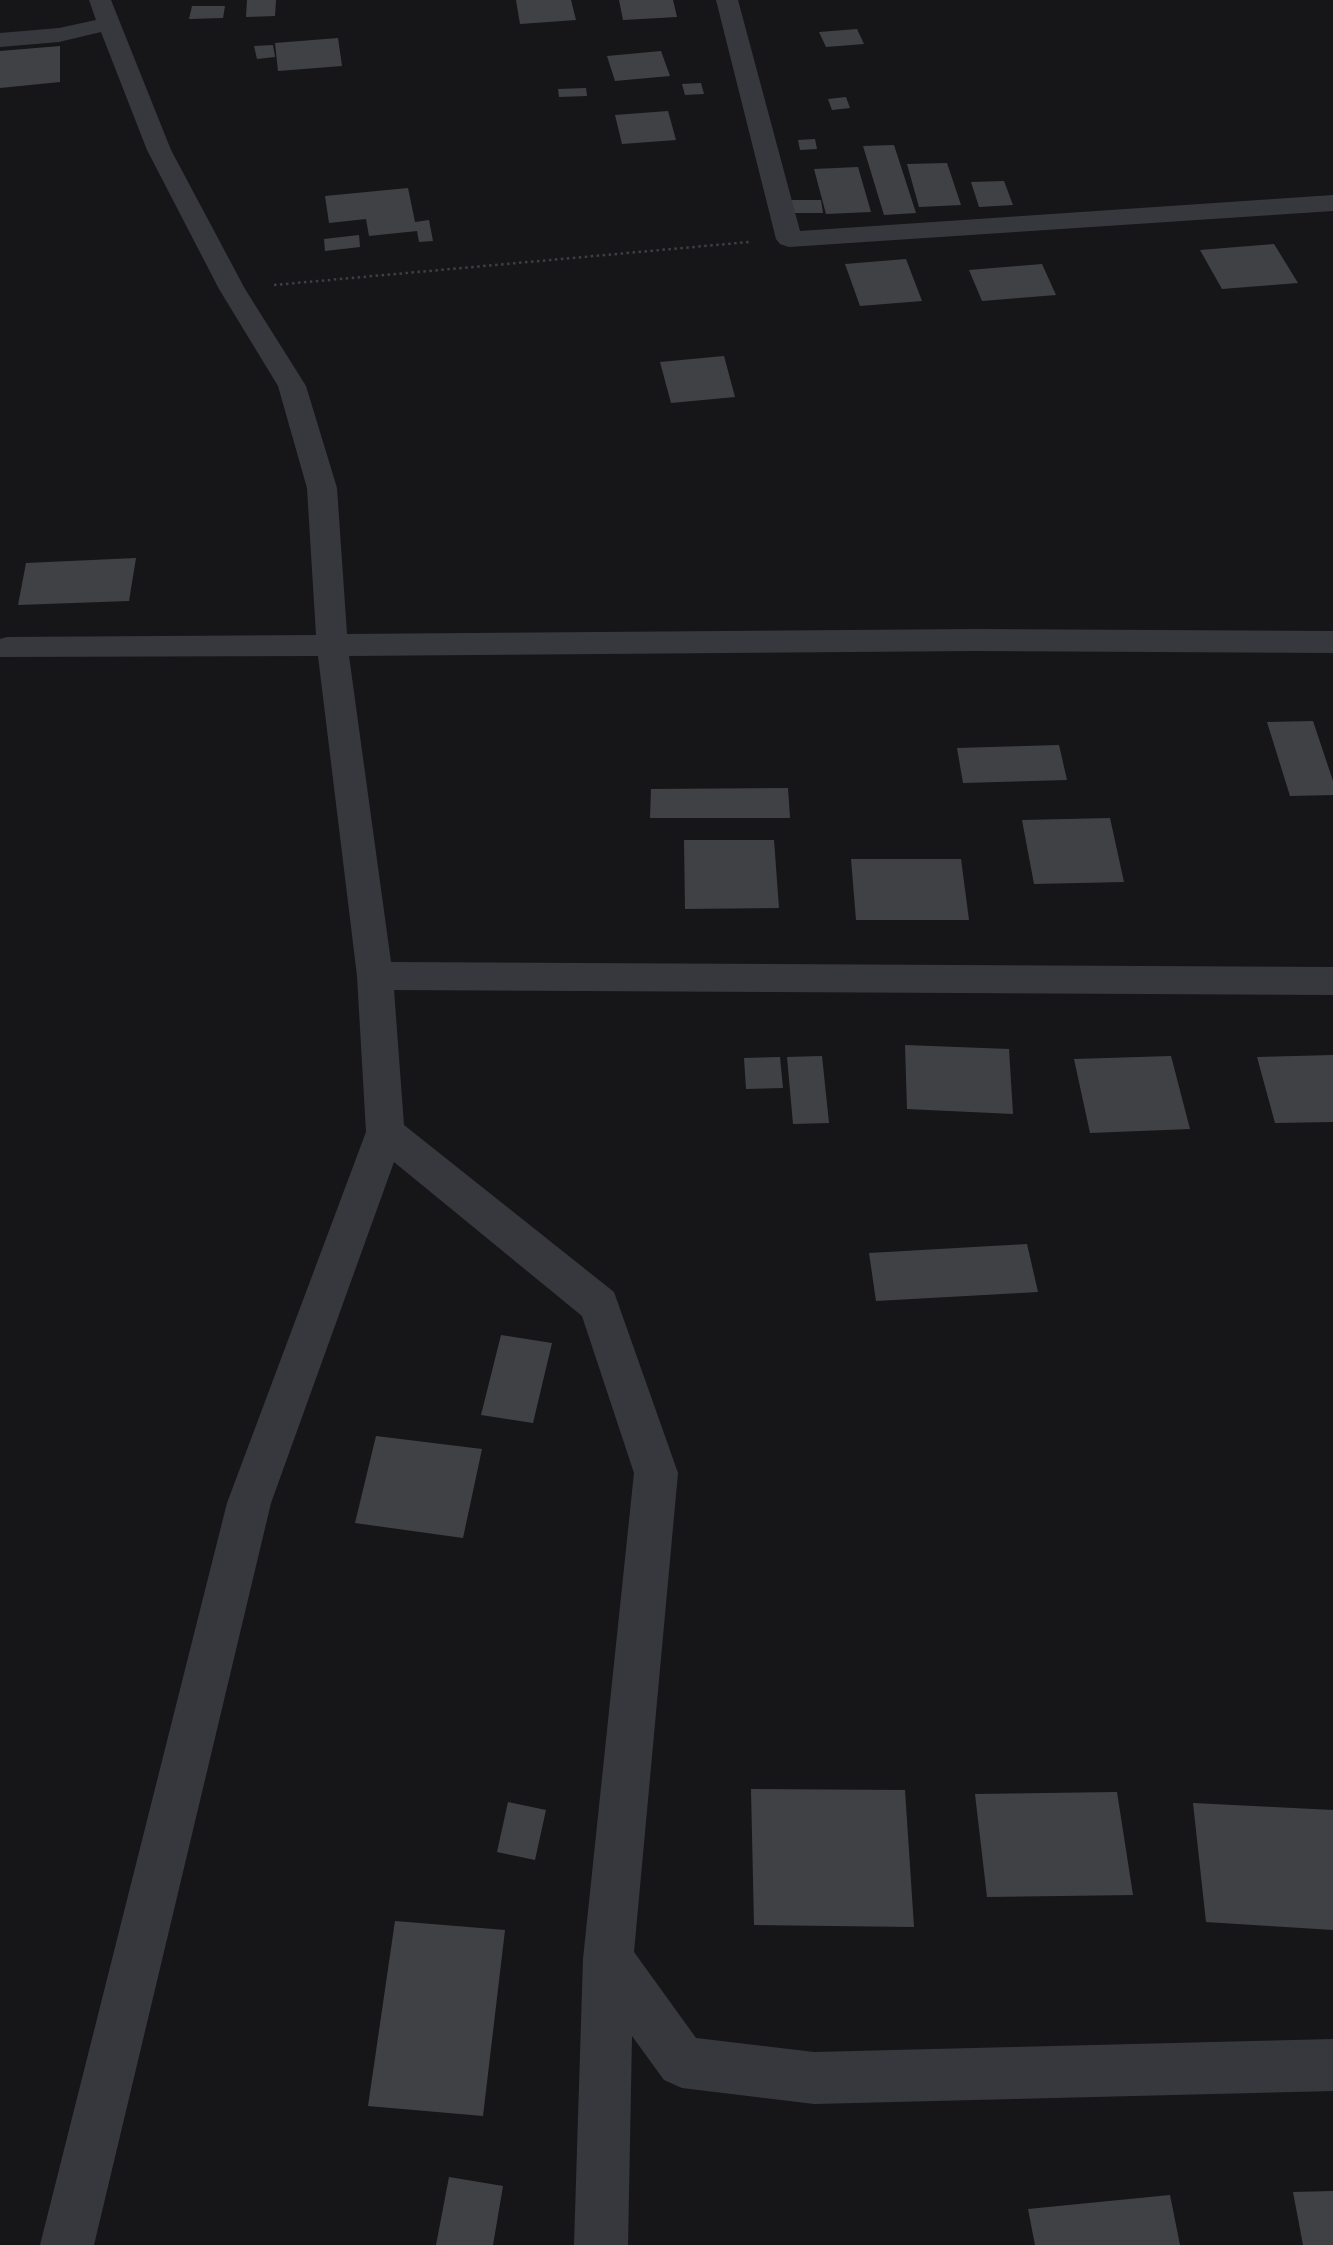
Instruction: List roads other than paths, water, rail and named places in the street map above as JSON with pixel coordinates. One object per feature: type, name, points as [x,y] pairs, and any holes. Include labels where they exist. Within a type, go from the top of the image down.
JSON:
[{"type":"street","points":[[67,2245],[249,1503],[385,1132],[375,976],[332,644],[322,488],[292,386],[232,289],[159,150],[100,0]]},
{"type":"street","points":[[727,0],[789,239],[1333,203]]},
{"type":"street","points":[[0,40],[59,35],[108,24]]},
{"type":"street","points":[[7,648],[975,639],[1333,642]]},
{"type":"street","points":[[375,976],[1333,981]]},
{"type":"street","points":[[385,1132],[599,1306],[656,1473],[608,1959],[601,2245]]},
{"type":"street","points":[[608,1959],[682,2062],[814,2078],[1333,2065]]}]
